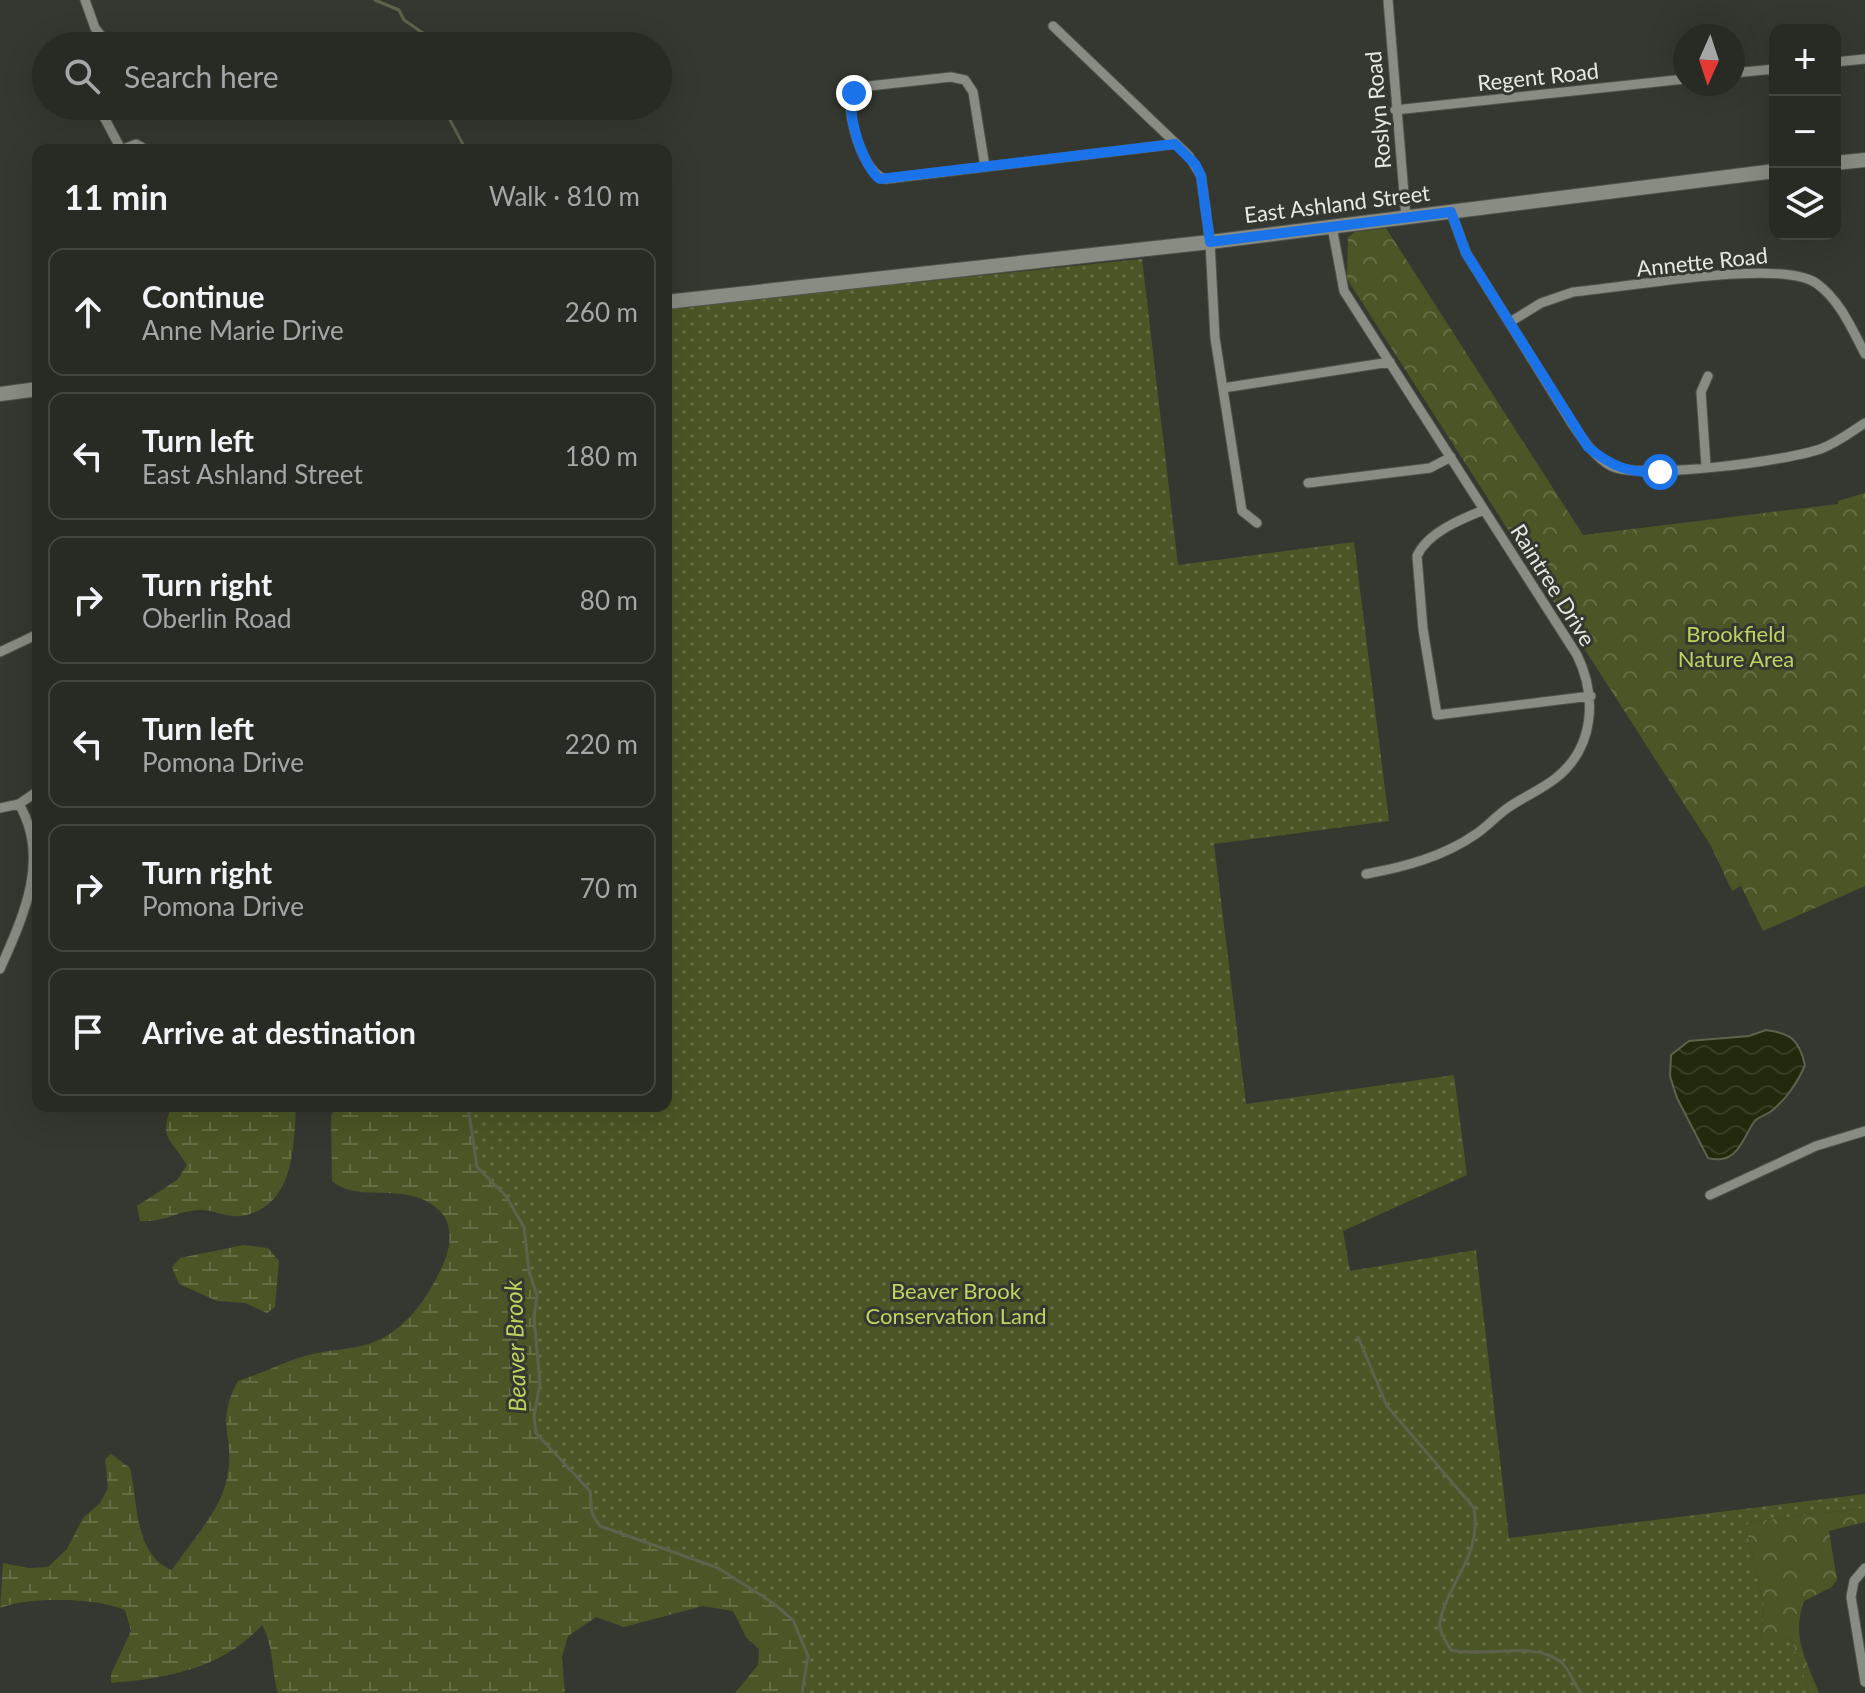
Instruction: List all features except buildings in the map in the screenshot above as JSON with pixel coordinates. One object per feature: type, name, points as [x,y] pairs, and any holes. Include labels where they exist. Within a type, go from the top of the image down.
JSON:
[{"type":"main road","points":[[1841,162],[1865,160]]},
{"type":"main road","name":"East Ashland Street","points":[[672,301],[1210,242],[1769,172]]},
{"type":"main road","points":[[0,394],[32,390]]},
{"type":"street","points":[[85,0],[98,32]]},
{"type":"street","name":"Roslyn Road","points":[[1388,0],[1406,218]]},
{"type":"street","points":[[1053,26],[1196,165],[1201,176],[1210,242],[1215,338],[1242,511],[1248,520],[1257,523]]},
{"type":"street","points":[[1841,61],[1865,59]]},
{"type":"street","points":[[1745,72],[1769,70]]},
{"type":"street","points":[[985,167],[973,92],[965,80],[951,77],[869,86],[851,97],[851,112],[866,163],[880,179],[985,167],[1175,144]]},
{"type":"street","name":"Regent Road","points":[[1395,110],[1673,80]]},
{"type":"street","points":[[105,120],[118,144]]},
{"type":"street","points":[[1451,212],[1466,253],[1588,447],[1610,465],[1636,473],[1822,449],[1865,423]]},
{"type":"street","name":"Raintree Drive","points":[[1332,227],[1344,291],[1577,655],[1591,696],[1587,732],[1578,754],[1555,780],[1505,809],[1472,837],[1412,865],[1366,874]]},
{"type":"street","name":"Annette Road","points":[[1510,322],[1541,303],[1573,292],[1780,272],[1816,283],[1835,301],[1865,354]]},
{"type":"street","points":[[1223,388],[1390,362]]},
{"type":"street","points":[[1706,466],[1701,392],[1708,376]]},
{"type":"street","points":[[1308,483],[1430,468],[1451,457]]},
{"type":"street","points":[[1484,510],[1430,539],[1422,545],[1417,556],[1426,647],[1437,715],[1591,696]]},
{"type":"street","points":[[0,652],[32,637]]},
{"type":"street","points":[[0,808],[19,804],[32,795]]},
{"type":"street","points":[[19,804],[30,835],[32,864]]},
{"type":"street","points":[[0,969],[23,918],[32,883]]},
{"type":"street","points":[[1710,1195],[1816,1146],[1865,1131]]},
{"type":"street","points":[[1865,1568],[1854,1581],[1851,1597],[1865,1682]]},
{"type":"green space","name":"Brookfield Nature Area","points":[[1386,228],[1583,535],[1838,504],[1838,501],[1865,493],[1865,886],[1763,931],[1741,886],[1732,891],[1711,846],[1347,279],[1348,237],[1355,232]]},
{"type":"green space","name":"Beaver Brook Conservation Land","points":[[1142,259],[1178,565],[1354,542],[1389,821],[1214,844],[1246,1104],[1454,1075],[1467,1175],[1343,1231],[1350,1271],[1476,1250],[1509,1538],[1865,1494],[1865,1508],[1749,1522],[1746,1528],[1764,1606],[1761,1641],[1791,1639],[1810,1693],[802,1693],[808,1656],[793,1620],[773,1603],[718,1568],[600,1526],[592,1514],[590,1491],[536,1433],[534,1417],[540,1383],[534,1318],[537,1296],[529,1271],[524,1227],[506,1196],[477,1167],[469,1112],[672,1112],[672,307]]},
{"type":"green space","points":[[170,1112],[296,1112],[288,1173],[272,1201],[258,1211],[241,1216],[199,1210],[140,1221],[137,1206],[177,1180],[187,1165],[168,1138]]},
{"type":"green space","points":[[333,1112],[670,1112],[1020,1693],[735,1693],[758,1665],[759,1649],[746,1637],[733,1611],[703,1606],[624,1627],[596,1617],[568,1636],[562,1657],[565,1693],[278,1693],[269,1641],[262,1625],[230,1652],[193,1669],[111,1683],[111,1674],[131,1631],[125,1610],[98,1603],[63,1600],[12,1604],[0,1608],[3,1563],[29,1568],[48,1567],[67,1549],[83,1518],[100,1503],[108,1488],[105,1459],[111,1454],[130,1468],[144,1540],[160,1563],[172,1570],[206,1524],[225,1486],[229,1459],[226,1418],[238,1381],[301,1357],[376,1341],[401,1325],[422,1302],[446,1256],[450,1236],[447,1222],[440,1211],[414,1196],[356,1191],[332,1181]]},
{"type":"green space","points":[[244,1245],[268,1248],[279,1261],[275,1307],[267,1313],[245,1303],[217,1301],[179,1284],[172,1267],[180,1258]]},
{"type":"green space","points":[[1865,1508],[1865,1522],[1829,1531],[1837,1580],[1832,1587],[1804,1601],[1800,1614],[1802,1648],[1819,1693],[1810,1693],[1791,1639],[1761,1642],[1764,1606],[1746,1528],[1749,1522]]},
{"type":"water","points":[[1766,1030],[1793,1039],[1805,1065],[1790,1091],[1770,1112],[1755,1120],[1733,1154],[1726,1158],[1708,1158],[1677,1098],[1670,1076],[1671,1055],[1689,1041],[1749,1036]]},
{"type":"waterway","name":"Beaver Brook","points":[[375,0],[399,10],[404,20],[422,32]]},
{"type":"waterway","name":"Beaver Brook","points":[[450,120],[463,144]]},
{"type":"waterway","name":"Beaver Brook","points":[[469,1112],[477,1167],[506,1196],[524,1227],[529,1271],[537,1296],[534,1318],[540,1383],[534,1417],[536,1433],[590,1491],[592,1514],[600,1526],[718,1568],[773,1603],[793,1620],[808,1656],[802,1693]]},
{"type":"waterway","points":[[1358,1337],[1387,1406],[1474,1508],[1473,1541],[1440,1621],[1447,1644],[1451,1650],[1464,1652],[1523,1651],[1550,1655],[1564,1665],[1581,1693]]},
{"type":"route","points":[[854,93],[850,102],[851,112],[866,163],[880,179],[1175,144],[1189,156],[1201,176],[1210,242],[1451,212],[1466,253],[1588,447],[1610,465],[1636,473],[1660,472]]}]
